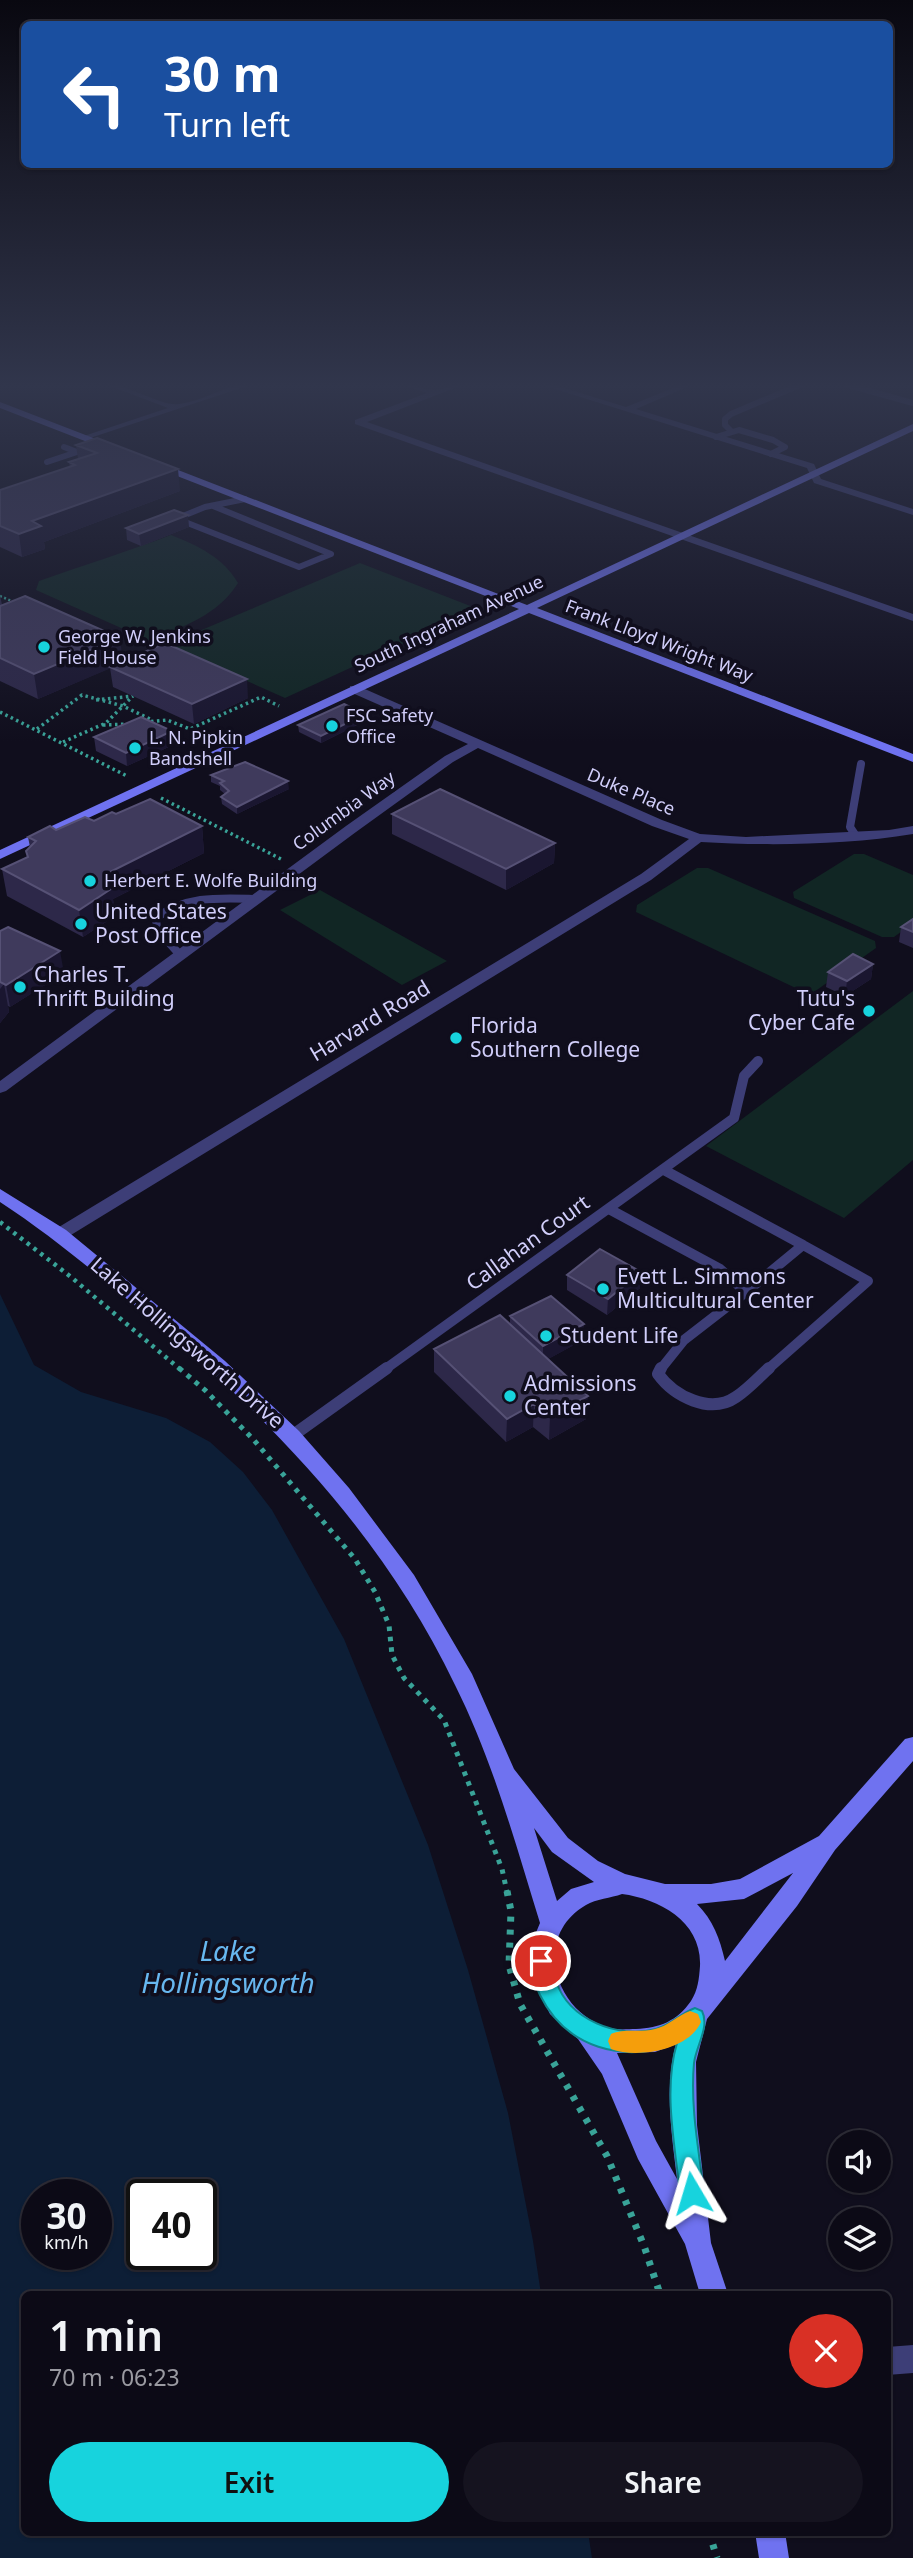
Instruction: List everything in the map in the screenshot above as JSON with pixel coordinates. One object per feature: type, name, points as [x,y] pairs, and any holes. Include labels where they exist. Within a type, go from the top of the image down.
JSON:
[{"type":"street","name":"Frank Lloyd Wright Way","points":[[256,503],[913,758]]},
{"type":"street","points":[[589,503],[913,618]]},
{"type":"street","name":"South Ingraham Avenue","points":[[0,855],[750,503]]},
{"type":"street","points":[[886,503],[913,512]]},
{"type":"street","name":"Duke Place","points":[[354,689],[657,823],[698,838],[746,841],[856,836],[913,830]]},
{"type":"street","name":"Columbia Way","points":[[0,1088],[449,759],[477,744]]},
{"type":"street","name":"Harvard Road","points":[[60,1234],[646,877],[698,838]]},
{"type":"street","name":"Lake Hollingsworth Drive","points":[[0,1194],[60,1234],[219,1366],[292,1436],[342,1493],[407,1581],[464,1680],[502,1765],[551,1922]]},
{"type":"street","points":[[713,2291],[698,2243],[684,2125],[682,2062],[701,2010],[713,1981],[714,1961],[709,1940],[698,1922],[683,1906],[665,1894],[643,1886],[600,1886],[580,1894],[563,1906],[551,1922],[542,1951],[545,1982],[554,2001],[569,2018],[588,2032],[611,2040],[645,2042],[677,2032],[701,2010],[789,1899],[827,1843],[913,1746]]},
{"type":"street","name":"Lake Hollingsworth Drive","points":[[502,1765],[560,1845],[590,1868],[622,1884]]},
{"type":"street","points":[[665,1894],[711,1894],[744,1889],[827,1843]]},
{"type":"street","points":[[588,2032],[611,2066],[647,2150],[698,2243]]},
{"type":"street","points":[[891,2361],[913,2359]]},
{"type":"street","points":[[771,2536],[774,2558]]},
{"type":"lane","points":[[213,506],[331,554],[299,567],[185,522],[183,516],[188,512],[213,506],[225,503]]},
{"type":"lane","points":[[856,836],[850,827],[862,764]]},
{"type":"lane","points":[[180,955],[157,929],[156,918],[165,909],[181,902],[205,898],[257,898]]},
{"type":"lane","name":"Callahan Court","points":[[292,1436],[734,1118],[744,1076],[758,1061]]},
{"type":"lane","points":[[664,1170],[803,1245],[868,1281],[734,1399],[718,1405],[692,1402],[666,1388],[658,1374],[663,1361],[705,1323],[803,1245]]},
{"type":"lane","points":[[609,1209],[720,1269],[746,1292]]},
{"type":"path","points":[[0,596],[17,604]]},
{"type":"path","points":[[37,729],[82,695],[123,706],[153,721]]},
{"type":"path","points":[[96,700],[133,696],[103,725]]},
{"type":"path","points":[[63,742],[103,725],[167,720],[190,729],[261,697],[287,709]]},
{"type":"path","points":[[0,712],[135,780]]},
{"type":"path","points":[[152,793],[284,860]]},
{"type":"path","points":[[0,1222],[71,1277],[206,1391],[295,1487],[355,1559],[369,1581],[389,1625],[392,1655],[404,1678],[444,1720],[502,1869],[511,1911],[509,1965],[520,2004],[607,2156],[644,2246],[659,2291]]},
{"type":"path","points":[[710,2536],[717,2558]]},
{"type":"green space","points":[[171,535],[218,559],[238,583],[210,612],[174,630],[148,640],[36,590],[39,581]]},
{"type":"green space","points":[[360,563],[478,609],[285,698],[166,645]]},
{"type":"green space","points":[[854,854],[864,854],[913,875],[913,923],[894,937],[882,937],[794,898],[793,892]]},
{"type":"green space","points":[[697,868],[708,868],[875,941],[876,948],[814,992],[804,992],[636,912],[637,905]]},
{"type":"green space","points":[[320,890],[447,961],[402,985],[280,910]]},
{"type":"green space","points":[[913,991],[913,1160],[844,1218],[706,1146]]},
{"type":"water","name":"Lake Hollingsworth","points":[[0,1294],[34,1365],[81,1392],[166,1418],[210,1442],[243,1472],[272,1510],[344,1639],[428,1845],[468,1970],[508,2113],[541,2291],[21,2291],[21,2536],[589,2536],[592,2558],[0,2558]]},
{"type":"building","points":[[0,503],[81,503],[32,521],[41,526],[19,534],[0,526]]},
{"type":"building","points":[[174,510],[188,515],[139,534],[126,528]]},
{"type":"building","points":[[25,596],[120,638],[34,674],[0,658],[0,606]]},
{"type":"building","points":[[165,643],[247,679],[192,704],[110,667]]},
{"type":"building","points":[[344,704],[365,714],[321,736],[298,725]]},
{"type":"building","points":[[141,717],[172,731],[126,753],[94,737]]},
{"type":"building","points":[[245,762],[288,781],[237,807],[221,797],[229,791],[220,783],[224,781],[211,775]]},
{"type":"building","points":[[440,789],[555,843],[506,869],[392,814]]},
{"type":"building","points":[[150,799],[202,826],[104,875],[111,889],[79,910],[2,869],[28,857],[26,851],[36,841],[28,837],[50,826],[56,830],[85,817],[94,821]]},
{"type":"building","points":[[913,919],[913,932],[901,927]]},
{"type":"building","points":[[8,927],[60,951],[6,985],[0,982],[0,931]]},
{"type":"building","points":[[853,954],[873,964],[847,981],[828,972]]},
{"type":"building","points":[[600,1249],[641,1272],[608,1299],[567,1275]]},
{"type":"building","points":[[551,1296],[584,1324],[543,1346],[510,1316]]},
{"type":"building","points":[[500,1315],[588,1396],[550,1417],[534,1404],[507,1419],[434,1349]]},
{"type":"slow traffic","points":[[619,2041],[634,2043],[656,2040],[677,2032],[690,2022]]},
{"type":"place","name":"George W. Jenkins Field House","points":[[44,647]]},
{"type":"place","name":"FSC Safety Office","points":[[332,726]]},
{"type":"place","name":"L. N. Pipkin Bandshell","points":[[135,748]]},
{"type":"place","name":"Herbert E. Wolfe Building","points":[[90,881]]},
{"type":"place","name":"United States Post Office","points":[[81,924]]},
{"type":"place","name":"Charles T. Thrift Building","points":[[20,987]]},
{"type":"place","name":"Tutu's Cyber Cafe","points":[[869,1011]]},
{"type":"place","name":"Florida Southern College","points":[[456,1038]]},
{"type":"place","name":"Evett L. Simmons Multicultural Center","points":[[603,1289]]},
{"type":"place","name":"Student Life","points":[[546,1336]]},
{"type":"place","name":"Admissions Center","points":[[510,1396]]},
{"type":"route","points":[[541,1961],[545,1982],[554,2001],[569,2018],[588,2032],[611,2040],[634,2043],[656,2040],[677,2032],[695,2018],[682,2062],[684,2125],[692,2193]]}]
